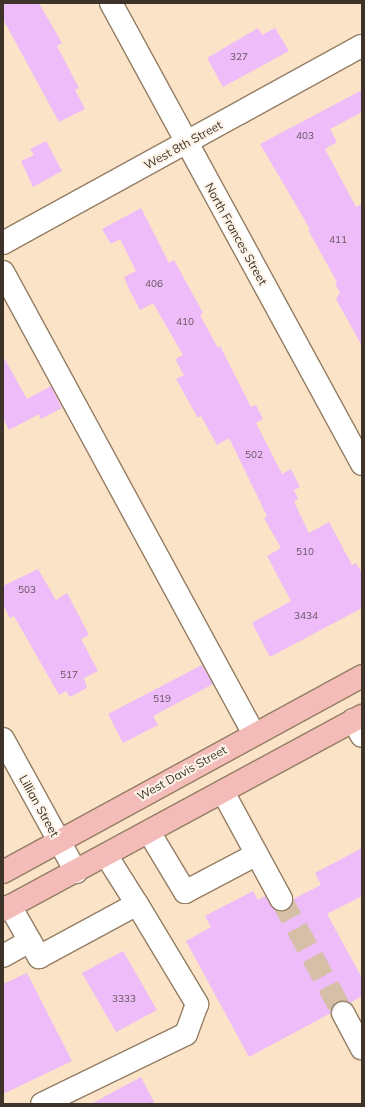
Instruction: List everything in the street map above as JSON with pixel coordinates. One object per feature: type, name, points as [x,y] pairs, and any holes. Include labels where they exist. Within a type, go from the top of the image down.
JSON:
[{"type":"main road","name":"West Davis Street","points":[[3,872],[362,676]]},
{"type":"main road","points":[[7,908],[223,792],[359,724]]},
{"type":"street","name":"North Frances Street","points":[[111,3],[362,464]]},
{"type":"street","name":"West 8th Street","points":[[3,243],[362,46]]},
{"type":"street","points":[[3,272],[254,734]]},
{"type":"street","name":"Lillian Street","points":[[3,740],[76,872]]},
{"type":"street","points":[[223,792],[282,899]]},
{"type":"street","points":[[149,832],[185,892],[257,854]]},
{"type":"street","points":[[42,1104],[186,1034],[197,1004],[106,855]]},
{"type":"street","points":[[7,908],[30,941],[39,957],[137,904]]},
{"type":"street","points":[[3,956],[30,941]]},
{"type":"street","points":[[343,1013],[362,1048]]},
{"type":"building","points":[[3,3],[39,3],[62,43],[57,46],[79,88],[75,90],[85,109],[59,122],[3,19]]},
{"type":"building","points":[[258,28],[262,35],[275,28],[289,51],[223,87],[207,58]]},
{"type":"building","points":[[362,90],[362,112],[330,129],[337,142],[325,149],[356,207],[362,204],[362,346],[336,299],[340,293],[335,283],[337,282],[308,230],[310,229],[260,144]]},
{"type":"building","points":[[46,141],[62,171],[33,187],[21,161],[34,155],[30,149]]},
{"type":"building","points":[[141,208],[169,263],[174,260],[203,313],[200,315],[218,348],[220,346],[251,407],[256,405],[263,419],[256,423],[282,474],[291,469],[300,487],[294,490],[298,499],[294,502],[309,533],[329,522],[352,565],[356,563],[362,573],[362,608],[270,657],[252,623],[291,601],[267,556],[281,548],[264,518],[267,516],[229,438],[217,445],[201,416],[198,418],[176,379],[184,375],[175,359],[183,355],[153,303],[140,310],[129,289],[124,277],[136,271],[120,239],[111,244],[102,229]]},
{"type":"building","points":[[3,356],[27,399],[51,386],[62,408],[41,419],[39,414],[9,430],[3,418]]},
{"type":"building","points":[[38,569],[56,600],[67,593],[89,635],[81,639],[98,671],[84,678],[87,688],[70,697],[66,691],[59,695],[14,616],[10,618],[3,605],[3,586]]},
{"type":"building","points":[[202,665],[213,684],[153,716],[158,725],[123,743],[108,714]]},
{"type":"building","points":[[362,848],[362,896],[327,914],[362,978],[362,996],[350,1003],[337,1002],[331,1013],[249,1057],[186,941],[211,927],[205,916],[253,891],[258,900],[265,896],[274,909],[287,910],[293,899],[321,885],[315,873]]},
{"type":"building","points":[[123,951],[157,1010],[116,1032],[82,973]]},
{"type":"building","points":[[27,973],[72,1061],[3,1094],[3,984]]},
{"type":"building","points":[[141,1077],[155,1104],[91,1104]]},
{"type":"tunnel","points":[[281,899],[343,1013]]}]
